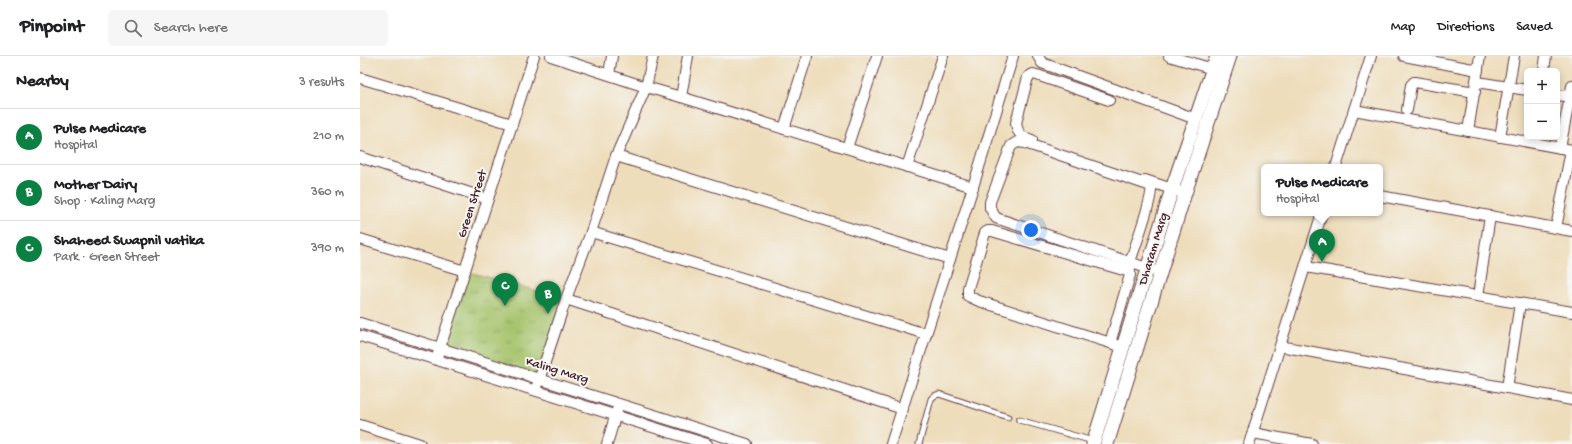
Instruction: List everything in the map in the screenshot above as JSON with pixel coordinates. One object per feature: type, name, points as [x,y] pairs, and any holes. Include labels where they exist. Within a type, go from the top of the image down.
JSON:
[{"type":"street","name":"Green Street","points":[[437,360],[534,56]]},
{"type":"street","points":[[551,56],[563,58],[646,87],[973,188]]},
{"type":"street","points":[[609,74],[612,56]]},
{"type":"street","points":[[536,391],[566,299],[591,232],[616,156],[646,87],[653,56]]},
{"type":"street","points":[[681,97],[688,56]]},
{"type":"street","points":[[784,129],[807,56]]},
{"type":"street","points":[[847,148],[877,56]]},
{"type":"street","points":[[907,167],[943,56]]},
{"type":"street","points":[[891,444],[973,188],[1013,56]]},
{"type":"street","points":[[1038,56],[1042,63],[1196,119]]},
{"type":"street","points":[[1168,56],[1213,69]]},
{"type":"street","points":[[1337,164],[1371,56]]},
{"type":"street","points":[[1404,56],[1478,70]]},
{"type":"street","points":[[1468,131],[1480,56]]},
{"type":"street","points":[[1500,137],[1514,56]]},
{"type":"street","points":[[1544,68],[1546,56]]},
{"type":"street","name":"Dharam Marg","points":[[1107,444],[1136,329],[1148,268],[1172,189],[1213,69],[1224,57]]},
{"type":"street","name":"Dharam Marg","points":[[1089,442],[1123,347],[1136,329],[1161,272],[1224,57]]},
{"type":"street","points":[[1109,100],[1032,74],[1028,77],[1016,123],[1018,131],[1023,137],[1185,193]]},
{"type":"street","points":[[360,78],[512,124]]},
{"type":"street","points":[[1407,110],[1411,85],[1414,82],[1524,90]]},
{"type":"street","points":[[1560,148],[1572,86]]},
{"type":"street","points":[[1560,95],[1571,97]]},
{"type":"street","points":[[1354,110],[1500,137],[1524,139]]},
{"type":"street","points":[[1531,140],[1571,150],[1556,228]]},
{"type":"street","points":[[1130,262],[1149,202],[1152,188],[1151,186],[1025,143],[1017,142],[1011,146],[990,202],[990,208],[996,218],[1148,268],[1161,272]]},
{"type":"street","points":[[616,156],[950,259]]},
{"type":"street","points":[[360,157],[488,199]]},
{"type":"street","points":[[1383,197],[1572,231]]},
{"type":"street","points":[[1250,444],[1321,216]]},
{"type":"street","points":[[1478,296],[1490,216]]},
{"type":"street","points":[[1110,343],[1130,272],[992,231],[984,233],[968,288],[968,296],[979,301],[1110,343],[1123,347]]},
{"type":"street","points":[[591,232],[926,334]]},
{"type":"street","points":[[360,239],[465,271]]},
{"type":"street","points":[[1306,267],[1572,312]]},
{"type":"street","points":[[566,299],[903,409]]},
{"type":"street","points":[[1508,388],[1520,303]]},
{"type":"street","name":"Kaling Marg","points":[[360,323],[619,404],[714,439],[747,444]]},
{"type":"street","name":"Kaling Marg","points":[[360,336],[707,444]]},
{"type":"street","points":[[1280,346],[1572,400]]},
{"type":"street","points":[[607,444],[619,404]]},
{"type":"street","points":[[360,425],[420,444]]},
{"type":"street","points":[[1253,433],[1312,444]]},
{"type":"lane","points":[[919,444],[931,399],[938,394],[1008,417]]},
{"type":"lane","points":[[1019,420],[1089,442]]},
{"type":"green space","points":[[465,271],[566,299],[539,379],[440,348]]},
{"type":"place","name":"Pulse Medicare","points":[[1322,262]]},
{"type":"place","name":"Shaheed Swapnil vatika","points":[[505,306]]},
{"type":"place","name":"Mother Dairy","points":[[548,314]]}]
